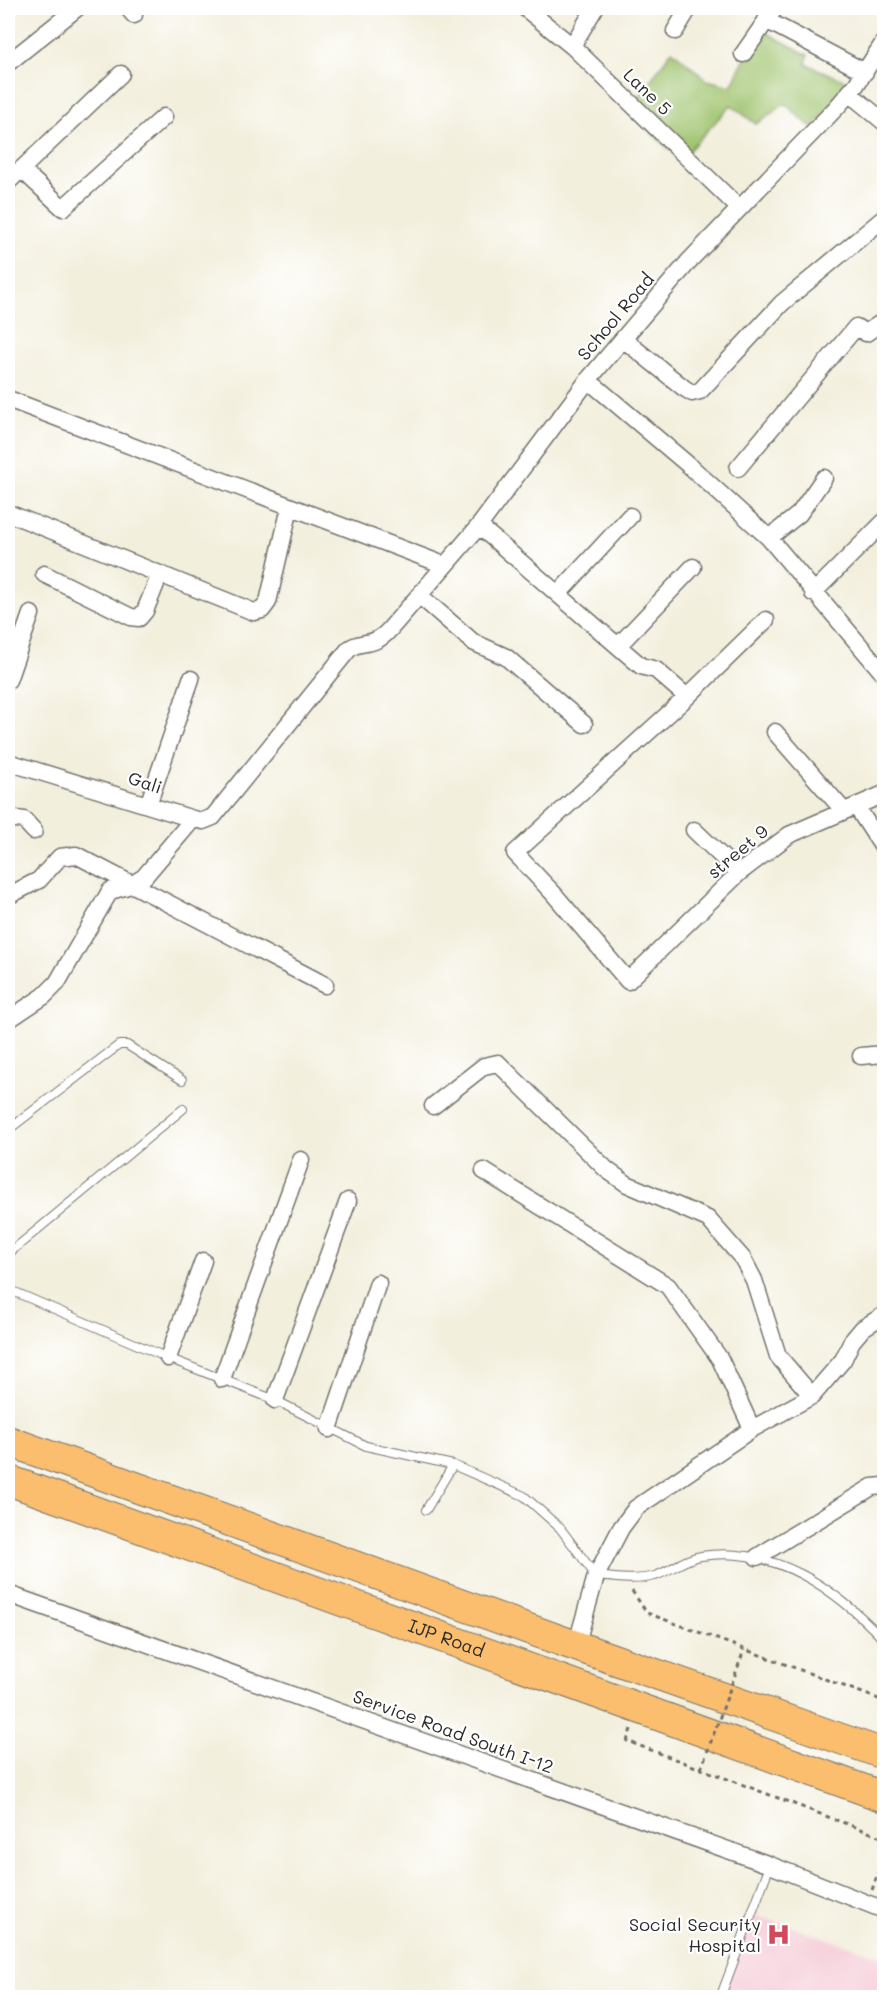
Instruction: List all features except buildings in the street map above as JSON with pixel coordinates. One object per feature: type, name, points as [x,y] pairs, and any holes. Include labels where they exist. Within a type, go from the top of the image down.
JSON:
[{"type":"highway","name":"IJP Road","points":[[8,1440],[576,1646],[885,1754]]},
{"type":"highway","name":"IJP Road","points":[[8,1480],[885,1797]]},
{"type":"street","points":[[8,63],[77,8]]},
{"type":"street","name":"Lane 5","points":[[525,8],[572,46],[740,208]]},
{"type":"street","points":[[572,46],[594,8]]},
{"type":"street","points":[[675,31],[689,8]]},
{"type":"street","points":[[743,54],[771,14],[865,72]]},
{"type":"street","name":"School Road","points":[[194,819],[203,821],[213,817],[353,645],[375,642],[390,629],[479,526],[588,380],[690,260],[849,93],[884,44]]},
{"type":"street","points":[[8,182],[121,74]]},
{"type":"street","points":[[849,93],[885,122]]},
{"type":"street","points":[[21,169],[63,208],[164,117]]},
{"type":"street","points":[[623,339],[684,388],[692,393],[700,391],[782,303],[871,226],[885,218]]},
{"type":"street","points":[[738,468],[826,360],[856,327],[866,333],[885,321]]},
{"type":"street","points":[[588,380],[692,468],[769,538],[885,674]]},
{"type":"street","points":[[8,399],[444,566]]},
{"type":"street","points":[[769,538],[799,514],[824,478]]},
{"type":"street","points":[[8,513],[254,612],[262,610],[268,602],[290,507]]},
{"type":"street","points":[[558,594],[630,516]]},
{"type":"street","points":[[813,592],[885,522]]},
{"type":"street","points":[[479,526],[641,666],[656,670],[687,697],[766,620]]},
{"type":"street","points":[[618,646],[693,567]]},
{"type":"street","points":[[44,574],[131,617],[139,618],[145,611],[160,574]]},
{"type":"street","points":[[419,595],[473,642],[506,657],[584,724]]},
{"type":"street","points":[[8,680],[32,614]]},
{"type":"street","points":[[148,805],[191,679]]},
{"type":"street","name":"street 9","points":[[687,697],[514,853],[553,893],[628,981],[739,873],[789,835],[885,794]]},
{"type":"street","points":[[775,732],[850,809],[885,849]]},
{"type":"street","name":"Gali","points":[[8,762],[194,819]]},
{"type":"street","points":[[8,818],[24,820],[34,831]]},
{"type":"street","points":[[8,1020],[35,1003],[57,983],[110,891],[120,886],[131,885],[144,877],[194,819]]},
{"type":"street","points":[[694,830],[739,873]]},
{"type":"street","points":[[8,896],[39,880],[60,857],[68,854],[76,855],[325,985]]},
{"type":"street","points":[[861,1056],[885,1054]]},
{"type":"street","points":[[433,1106],[484,1066],[498,1063],[607,1170],[627,1184],[708,1219],[743,1259],[754,1281],[778,1356],[812,1396]]},
{"type":"street","points":[[222,1379],[302,1160]]},
{"type":"street","points":[[484,1171],[668,1286],[720,1359],[752,1429]]},
{"type":"street","points":[[274,1400],[348,1201]]},
{"type":"street","points":[[168,1358],[203,1261]]},
{"type":"street","points":[[329,1429],[378,1283]]},
{"type":"street","points":[[576,1646],[596,1576],[621,1528],[636,1508],[752,1429],[812,1396],[843,1360],[852,1341],[863,1328],[885,1315]]},
{"type":"street","points":[[757,1557],[872,1487],[885,1486]]},
{"type":"street","name":"Service Road South I-12","points":[[8,1594],[770,1865],[885,1910]]},
{"type":"lane","points":[[8,1130],[119,1045],[127,1045],[182,1080]]},
{"type":"lane","points":[[8,1254],[183,1109]]},
{"type":"lane","points":[[8,1289],[168,1358],[274,1400],[366,1446],[453,1465],[524,1496],[560,1528],[596,1576],[624,1580],[654,1576],[699,1556],[757,1557],[790,1568],[821,1583],[866,1620],[885,1640]]},
{"type":"lane","points":[[426,1510],[453,1465]]},
{"type":"lane","points":[[720,1998],[770,1865]]},
{"type":"path","points":[[624,1580],[647,1613],[885,1701]]},
{"type":"path","points":[[700,1769],[744,1650]]},
{"type":"path","points":[[627,1741],[885,1838]]},
{"type":"path","points":[[867,1903],[885,1856]]},
{"type":"shaded area","name":"Social Security Hospital","points":[[749,1913],[884,1957],[884,1997],[717,1998]]},
{"type":"green space","points":[[759,29],[808,55],[806,64],[853,84],[812,128],[785,104],[756,124],[731,105],[681,159],[628,112],[672,50],[707,80],[731,86]]},
{"type":"place","name":"Social Security Hospital","points":[[779,1935]]}]
